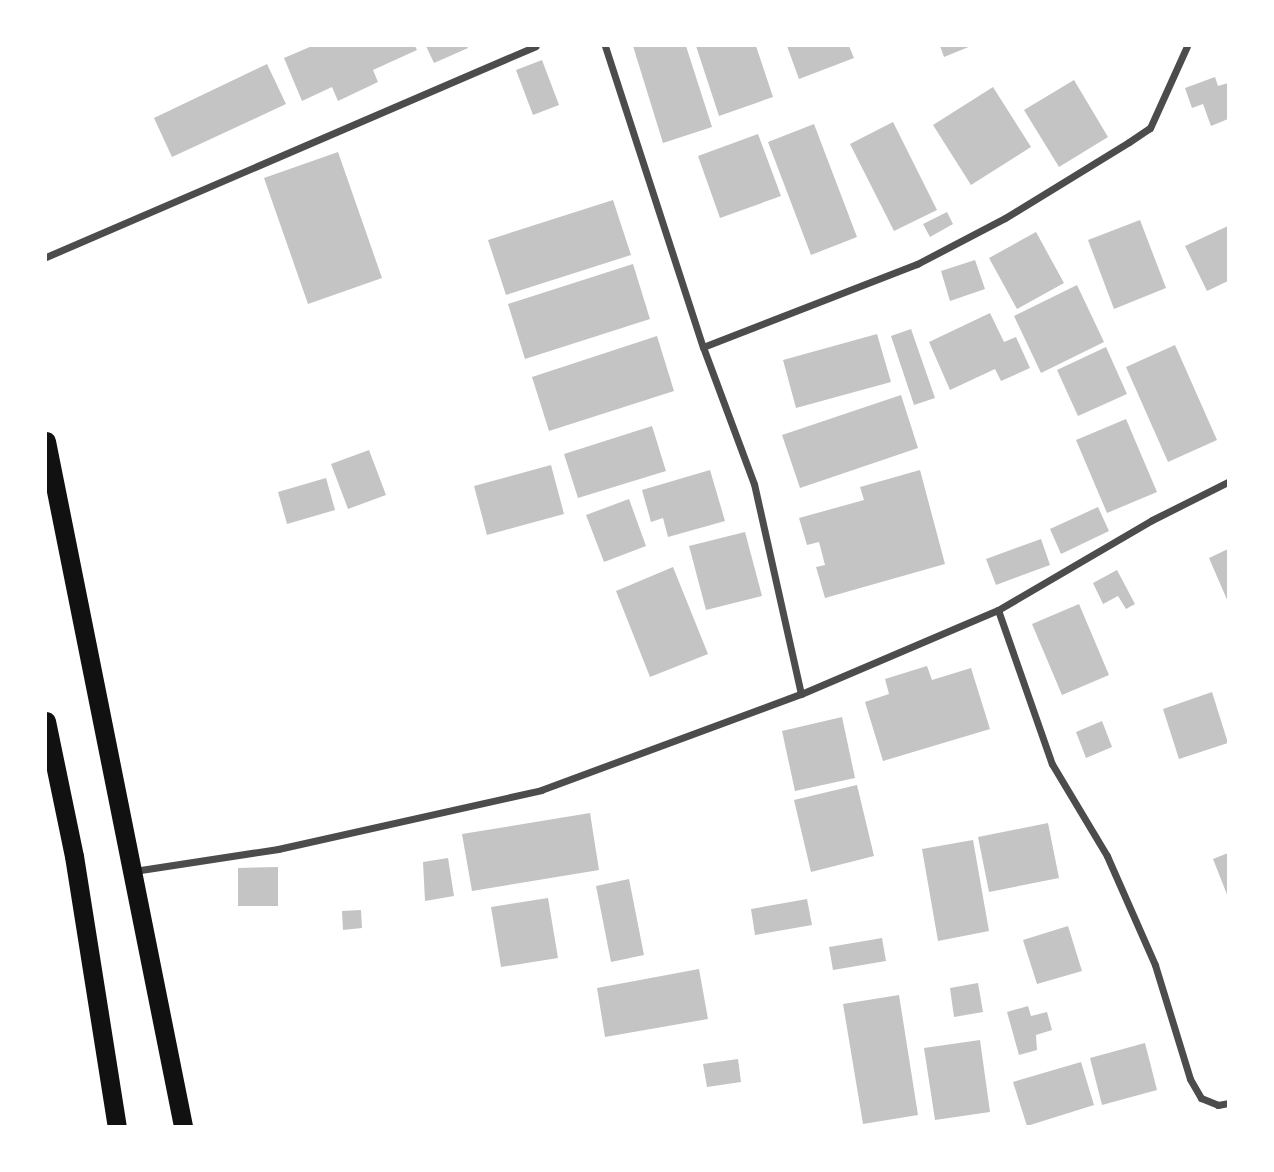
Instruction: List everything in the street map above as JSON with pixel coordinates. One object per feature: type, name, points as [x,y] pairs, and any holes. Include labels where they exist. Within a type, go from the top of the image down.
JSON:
[{"type":"highway","points":[[46,441],[183,1126]]},
{"type":"highway","points":[[46,721],[74,856],[117,1126]]},
{"type":"street","points":[[46,257],[536,46]]},
{"type":"street","points":[[605,46],[703,347],[754,484],[801,694]]},
{"type":"street","points":[[703,347],[917,264],[1005,218],[1129,142],[1150,128],[1187,46]]},
{"type":"street","points":[[134,871],[278,849],[541,790],[801,694],[998,610],[1152,520],[1228,482]]},
{"type":"street","points":[[998,610],[1052,764],[1107,856],[1155,965],[1190,1079],[1201,1098],[1218,1105],[1228,1103]]},
{"type":"building","points":[[312,46],[415,46],[417,50],[373,70],[378,82],[338,101],[332,87],[302,101],[284,58]]},
{"type":"building","points":[[426,46],[467,46],[468,48],[434,63]]},
{"type":"building","points":[[633,46],[686,46],[712,127],[663,143]]},
{"type":"building","points":[[696,46],[756,46],[773,97],[719,116]]},
{"type":"building","points":[[787,46],[849,46],[854,58],[799,79]]},
{"type":"building","points":[[940,46],[971,46],[944,57]]},
{"type":"building","points":[[542,60],[559,105],[533,115],[516,70]]},
{"type":"building","points":[[267,64],[286,104],[172,157],[154,118]]},
{"type":"building","points":[[1215,77],[1218,86],[1228,83],[1228,119],[1211,126],[1203,104],[1192,108],[1185,88]]},
{"type":"building","points":[[1074,80],[1108,137],[1059,167],[1024,110]]},
{"type":"building","points":[[993,87],[1031,147],[971,185],[933,125]]},
{"type":"building","points":[[893,122],[937,210],[894,231],[850,144]]},
{"type":"building","points":[[814,124],[857,237],[811,255],[768,142]]},
{"type":"building","points":[[758,134],[781,196],[720,218],[698,156]]},
{"type":"building","points":[[338,152],[382,278],[308,304],[264,178]]},
{"type":"building","points":[[613,200],[631,255],[506,295],[488,240]]},
{"type":"building","points":[[947,212],[953,224],[930,237],[923,224]]},
{"type":"building","points":[[1140,220],[1166,288],[1114,309],[1088,240]]},
{"type":"building","points":[[1228,226],[1228,281],[1207,291],[1185,246]]},
{"type":"building","points":[[1036,232],[1064,283],[1017,309],[989,258]]},
{"type":"building","points":[[975,260],[985,289],[950,301],[941,271]]},
{"type":"building","points":[[633,264],[650,319],[525,359],[508,304]]},
{"type":"building","points":[[1077,285],[1104,342],[1041,373],[1014,316]]},
{"type":"building","points":[[990,313],[1004,342],[1016,337],[1030,368],[1001,381],[995,369],[950,390],[929,342]]},
{"type":"building","points":[[911,329],[935,398],[914,405],[891,336]]},
{"type":"building","points":[[877,334],[891,382],[796,408],[783,360]]},
{"type":"building","points":[[657,336],[674,391],[549,431],[532,377]]},
{"type":"building","points":[[1175,345],[1217,440],[1168,462],[1126,367]]},
{"type":"building","points":[[1106,347],[1127,394],[1078,416],[1057,370]]},
{"type":"building","points":[[901,395],[918,448],[800,488],[782,435]]},
{"type":"building","points":[[1126,419],[1157,492],[1107,513],[1076,440]]},
{"type":"building","points":[[652,426],[666,471],[578,498],[564,454]]},
{"type":"building","points":[[369,450],[386,495],[348,509],[331,464]]},
{"type":"building","points":[[551,465],[564,514],[487,535],[474,486]]},
{"type":"building","points":[[710,470],[725,521],[668,537],[663,518],[651,522],[642,490]]},
{"type":"building","points":[[920,470],[945,564],[825,598],[816,567],[825,565],[819,542],[807,545],[799,518],[864,500],[860,487]]},
{"type":"building","points":[[326,478],[335,510],[287,524],[278,492]]},
{"type":"building","points":[[629,499],[646,546],[604,562],[586,515]]},
{"type":"building","points":[[1098,507],[1109,531],[1061,554],[1050,529]]},
{"type":"building","points":[[745,532],[762,596],[706,610],[689,546]]},
{"type":"building","points":[[1041,539],[1050,565],[996,585],[986,559]]},
{"type":"building","points":[[1228,549],[1228,602],[1209,558]]},
{"type":"building","points":[[673,567],[708,654],[650,677],[616,591]]},
{"type":"building","points":[[1117,570],[1135,604],[1126,609],[1118,596],[1103,604],[1093,583]]},
{"type":"building","points":[[1079,604],[1109,675],[1062,695],[1032,624]]},
{"type":"building","points":[[927,666],[932,680],[971,668],[990,729],[883,761],[865,702],[889,694],[885,679]]},
{"type":"building","points":[[1212,692],[1228,743],[1179,759],[1163,709]]},
{"type":"building","points":[[842,717],[855,778],[795,791],[782,731]]},
{"type":"building","points":[[1102,721],[1112,747],[1086,758],[1076,732]]},
{"type":"building","points":[[857,785],[874,856],[811,872],[794,800]]},
{"type":"building","points":[[590,813],[599,870],[472,891],[462,834]]},
{"type":"building","points":[[1048,823],[1059,878],[989,892],[978,837]]},
{"type":"building","points":[[973,840],[989,931],[938,941],[922,849]]},
{"type":"building","points":[[1228,853],[1228,897],[1213,859]]},
{"type":"building","points":[[448,858],[454,896],[425,901],[423,862]]},
{"type":"building","points":[[278,867],[278,906],[238,906],[238,868]]},
{"type":"building","points":[[629,879],[644,955],[611,962],[596,886]]},
{"type":"building","points":[[548,898],[558,958],[501,967],[491,907]]},
{"type":"building","points":[[807,899],[812,925],[755,935],[751,909]]},
{"type":"building","points":[[361,910],[362,928],[343,930],[342,911]]},
{"type":"building","points":[[1068,926],[1082,971],[1037,984],[1023,940]]},
{"type":"building","points":[[882,938],[886,961],[833,970],[829,947]]},
{"type":"building","points":[[699,969],[708,1019],[605,1037],[597,988]]},
{"type":"building","points":[[978,983],[983,1012],[954,1017],[950,988]]},
{"type":"building","points":[[899,995],[918,1115],[863,1124],[843,1004]]},
{"type":"building","points":[[1028,1006],[1031,1016],[1047,1012],[1052,1030],[1036,1035],[1037,1050],[1019,1055],[1007,1012]]},
{"type":"building","points":[[980,1040],[990,1112],[935,1120],[924,1048]]},
{"type":"building","points":[[1145,1043],[1157,1090],[1102,1105],[1090,1058]]},
{"type":"building","points":[[738,1059],[741,1082],[707,1087],[703,1064]]},
{"type":"building","points":[[1081,1062],[1094,1105],[1027,1126],[1013,1082]]}]
